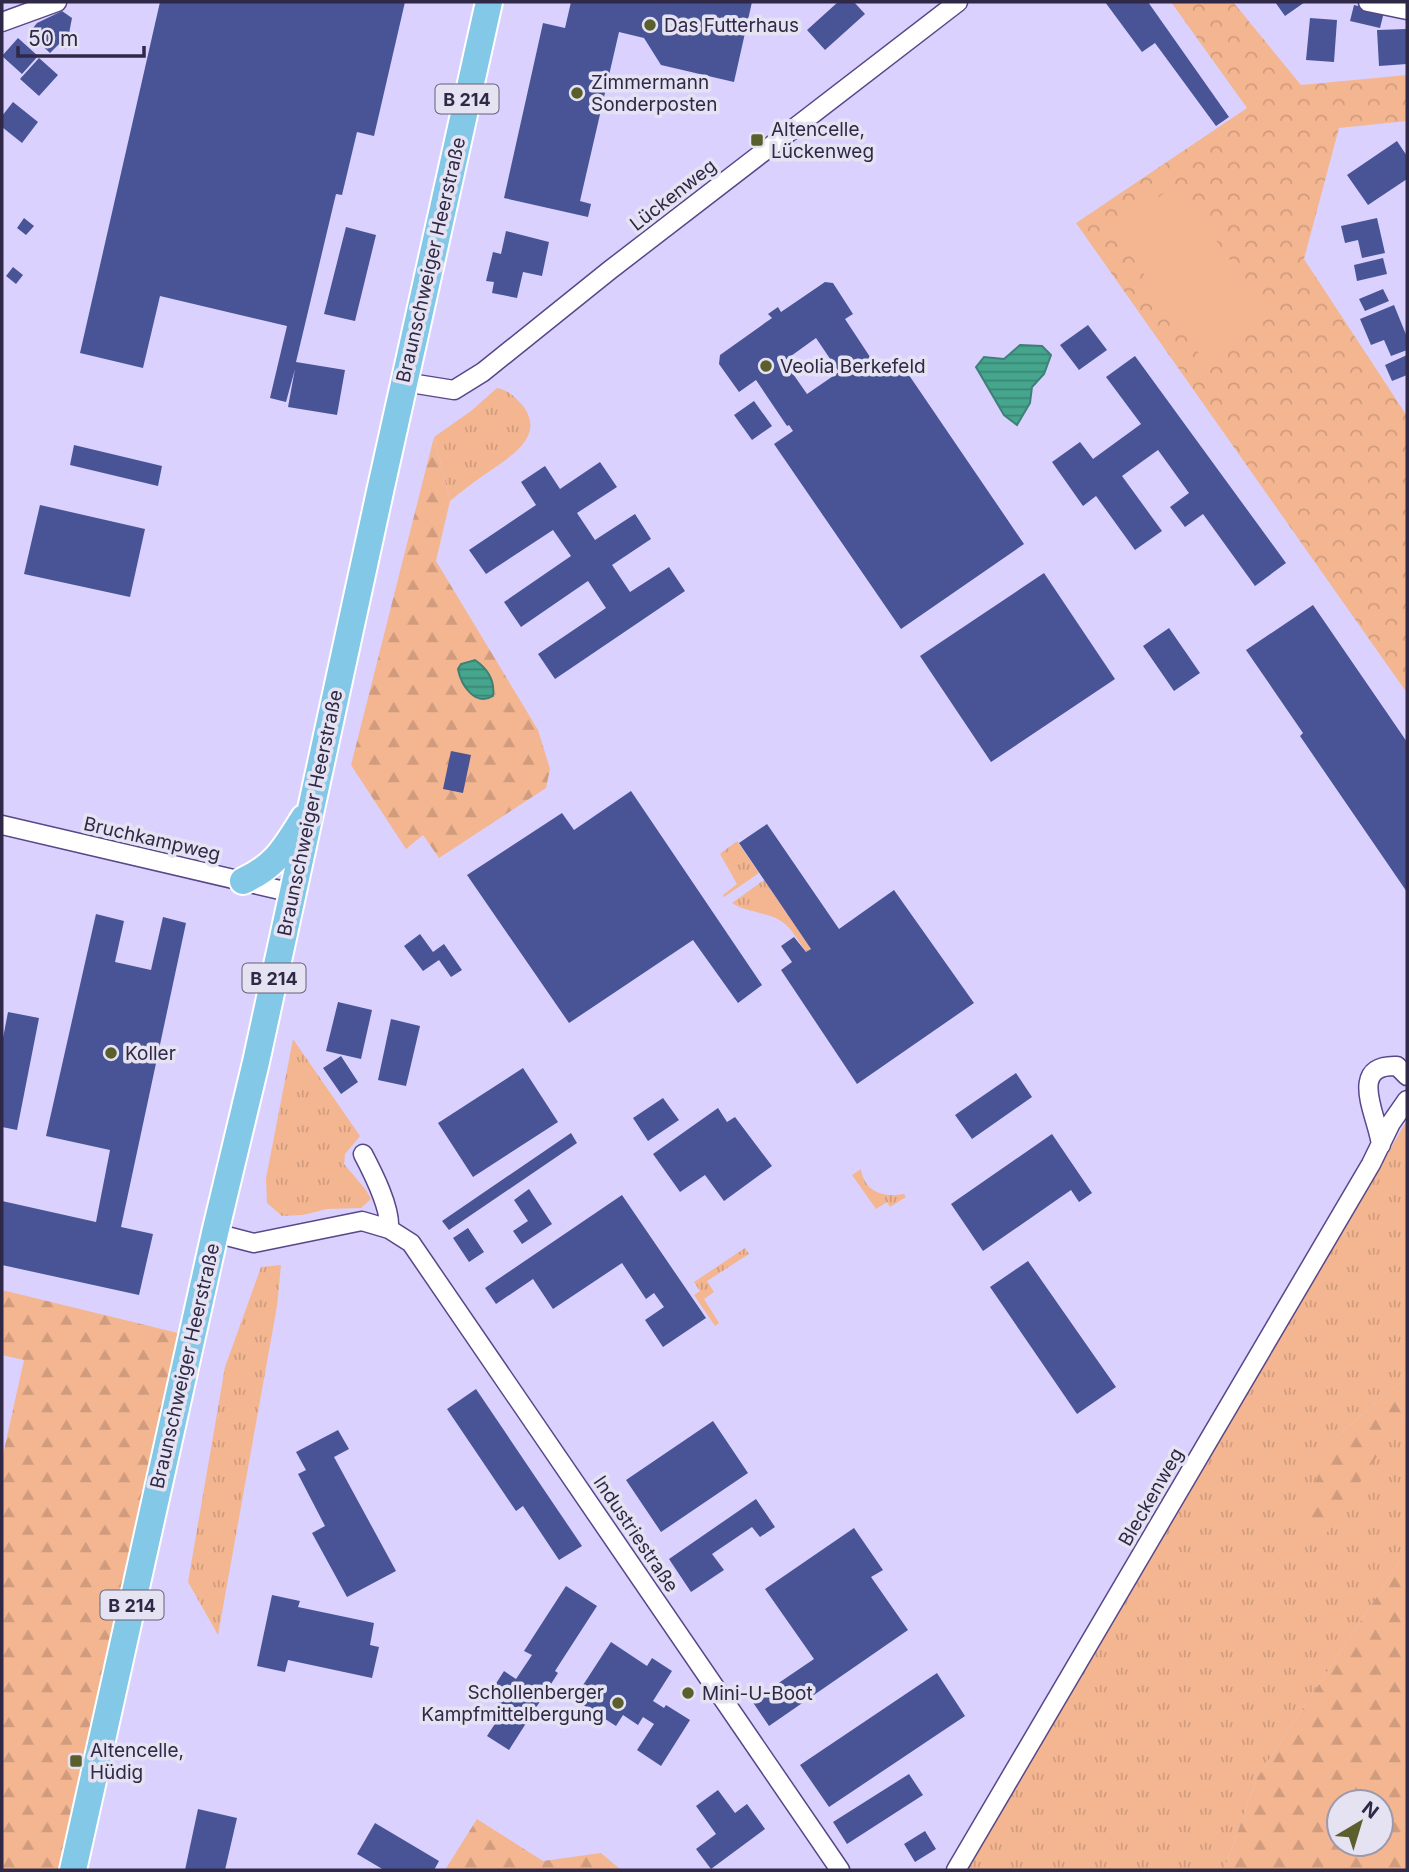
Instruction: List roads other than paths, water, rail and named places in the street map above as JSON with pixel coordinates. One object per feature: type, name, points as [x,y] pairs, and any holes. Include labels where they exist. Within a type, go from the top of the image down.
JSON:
[{"type":"main road","name":"Braunschweiger Heerstraße","points":[[73,1870],[215,1233],[256,1062],[489,2]]},
{"type":"main road","points":[[243,881],[259,874],[273,863],[312,805]]},
{"type":"street","points":[[2,22],[57,2]]},
{"type":"street","name":"Lückenweg","points":[[404,382],[454,390],[483,372],[621,261],[958,2]]},
{"type":"street","points":[[1368,2],[1407,10]]},
{"type":"street","name":"Bruchkampweg","points":[[2,825],[293,893]]},
{"type":"street","points":[[1381,1145],[1367,1087],[1373,1073],[1385,1065],[1398,1066],[1407,1076]]},
{"type":"street","name":"Bleckenweg","points":[[956,1870],[1407,1100]]},
{"type":"street","points":[[363,1154],[376,1179],[390,1220],[388,1229]]},
{"type":"street","name":"Industriestraße","points":[[215,1233],[254,1243],[362,1221],[388,1229],[411,1243],[839,1870]]},
{"type":"place","name":"Das Futterhaus","points":[[650,25]]},
{"type":"place","name":"Zimmermann Sonderposten","points":[[577,93]]},
{"type":"place","name":"Altencelle, Lückenweg","points":[[757,140]]},
{"type":"place","name":"Veolia Berkefeld","points":[[766,366]]},
{"type":"place","name":"Koller","points":[[111,1053]]},
{"type":"place","name":"Mini-U-Boot","points":[[688,1693]]},
{"type":"place","name":"Schollenberger Kampfmittelbergung","points":[[618,1703]]},
{"type":"place","name":"Altencelle, Hüdig","points":[[76,1761]]}]
